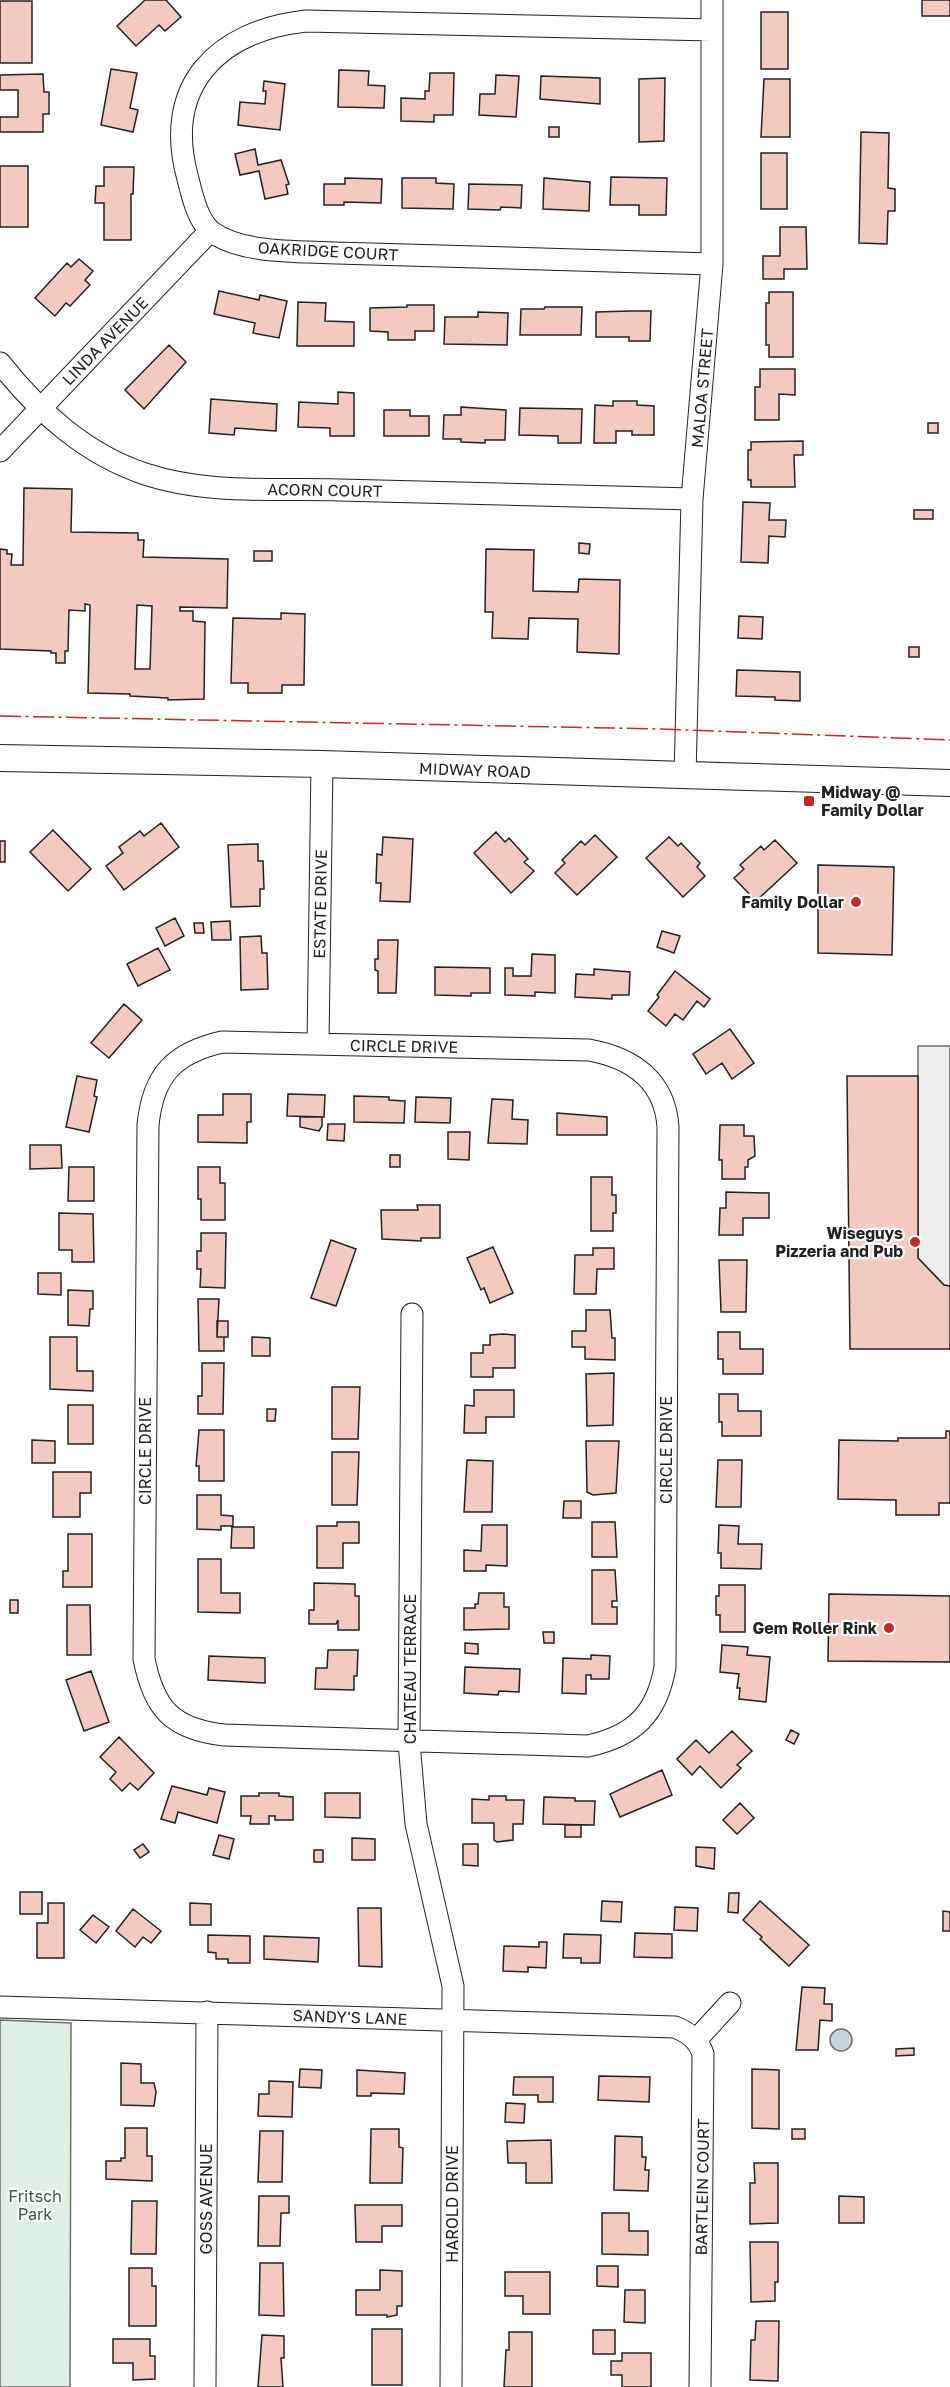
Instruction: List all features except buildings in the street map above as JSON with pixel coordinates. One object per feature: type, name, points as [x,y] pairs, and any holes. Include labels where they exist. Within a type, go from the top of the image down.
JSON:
[{"type":"main road","name":"MIDWAY ROAD","points":[[0,758],[322,764],[950,783]]},
{"type":"street","name":"MALOA STREET","points":[[685,776],[692,499],[712,264],[712,0]]},
{"type":"street","points":[[210,231],[198,211],[186,172],[181,146],[181,119],[190,93],[204,69],[220,53],[259,30],[279,24],[306,21],[712,30]]},
{"type":"street","name":"OAKRIDGE COURT","points":[[210,231],[227,242],[282,250],[712,264]]},
{"type":"street","name":"LINDA AVENUE","points":[[0,451],[210,231]]},
{"type":"street","name":"ACORN COURT","points":[[0,363],[39,409],[66,432],[117,463],[163,480],[202,488],[692,499]]},
{"type":"street","name":"ESTATE DRIVE","points":[[318,1044],[322,764]]},
{"type":"street","name":"CIRCLE DRIVE","points":[[222,1042],[589,1050],[609,1054],[638,1068],[660,1094],[667,1110],[665,1667],[658,1696],[648,1712],[623,1735],[588,1746],[409,1742],[224,1736],[190,1729],[177,1722],[157,1701],[148,1682],[144,1659],[148,1125],[150,1106],[157,1088],[173,1063],[186,1053],[204,1046],[222,1042]]},
{"type":"street","name":"CHATEAU TERRACE","points":[[412,1314],[409,1742],[412,1801],[424,1862],[450,1966],[453,1986],[453,2020]]},
{"type":"street","points":[[696,2040],[730,2003]]},
{"type":"street","name":"SANDY'S LANE","points":[[0,2007],[675,2027],[686,2031],[696,2040]]},
{"type":"street","name":"GOSS AVENUE","points":[[205,2387],[207,2012]]},
{"type":"street","name":"HAROLD DRIVE","points":[[451,2387],[453,2020]]},
{"type":"street","name":"BARTLEIN COURT","points":[[696,2040],[703,2054],[700,2387]]},
{"type":"green space","name":"Fritsch Park","points":[[0,2020],[71,2023],[70,2387],[0,2387]]},
{"type":"shaded area","points":[[918,1046],[950,1046],[950,1286],[944,1285],[918,1258]]},
{"type":"shaded area","points":[[841,2029],[849,2032],[852,2040],[849,2048],[841,2051],[833,2048],[830,2040],[833,2032]]},
{"type":"power","points":[[0,716],[661,729],[950,740]]},
{"type":"place","name":"Midway @ Family Dollar","points":[[809,801]]},
{"type":"place","name":"Family Dollar","points":[[856,902]]},
{"type":"place","name":"Wiseguys Pizzeria and Pub","points":[[915,1242]]},
{"type":"place","name":"Gem Roller Rink","points":[[889,1628]]}]
